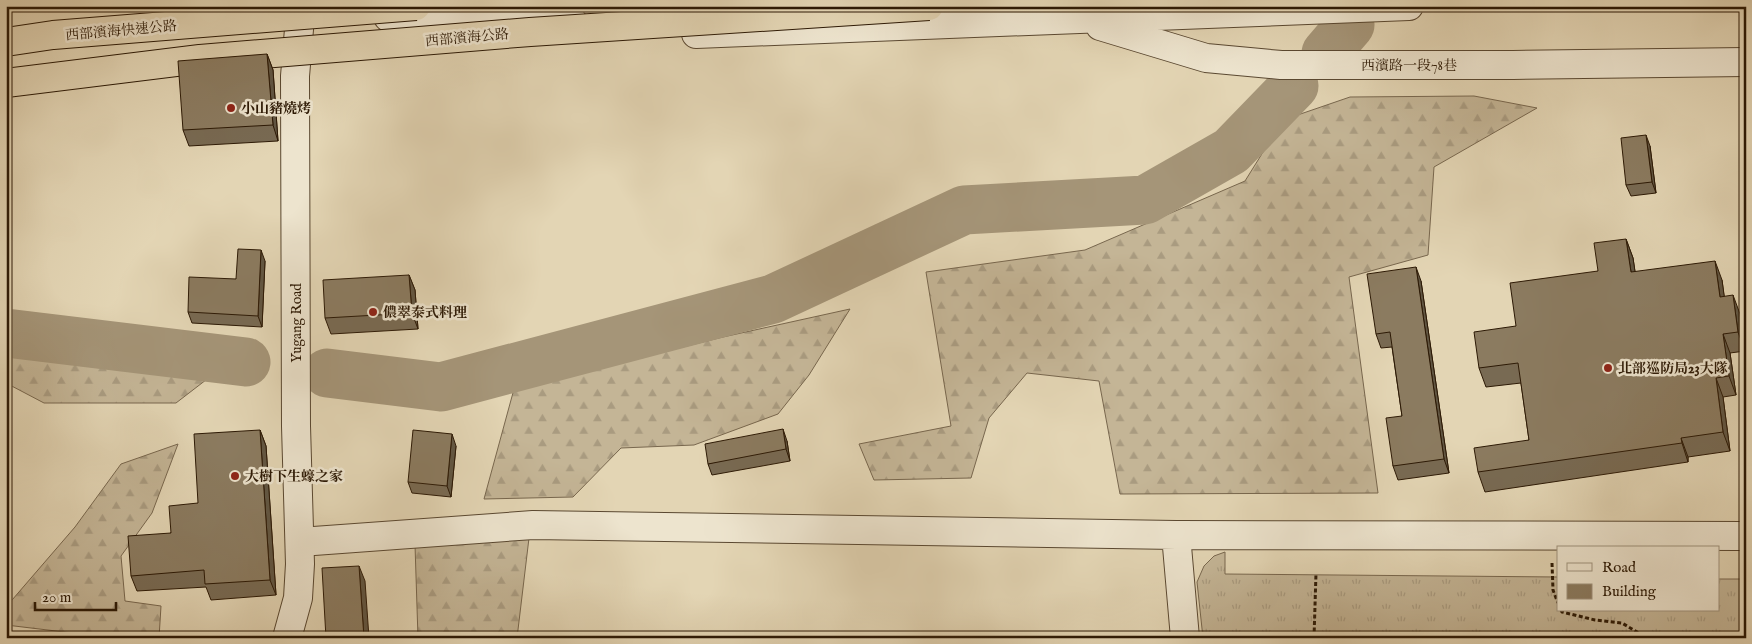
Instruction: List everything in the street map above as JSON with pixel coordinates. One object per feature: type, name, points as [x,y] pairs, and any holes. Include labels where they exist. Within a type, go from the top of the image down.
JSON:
[{"type":"main road","name":"西部濱海快速公路","points":[[6,42],[63,35],[416,6]]},
{"type":"main road","name":"西部濱海公路","points":[[6,83],[209,59],[530,32],[929,6]]},
{"type":"street","points":[[300,16],[476,10],[668,35],[1409,6]]},
{"type":"street","name":"Yugang Road","points":[[288,636],[298,598],[300,542],[296,426],[295,86],[300,16]]},
{"type":"street","name":"西濱路一段78巷","points":[[1079,20],[1206,58],[1281,65],[1746,62]]},
{"type":"street","points":[[300,542],[533,525],[1176,535],[1746,536]]},
{"type":"street","points":[[1176,535],[1184,638]]},
{"type":"path","points":[[1550,536],[1553,590],[1557,601]]},
{"type":"path","points":[[1314,638],[1316,573]]},
{"type":"path","points":[[1562,612],[1595,620],[1622,623],[1647,638]]},
{"type":"green space","points":[[1474,96],[1537,108],[1434,167],[1428,255],[1349,277],[1378,493],[1120,494],[1099,381],[1027,373],[989,418],[971,478],[874,480],[859,444],[951,426],[926,272],[1085,250],[1245,181],[1283,120],[1350,97]]},
{"type":"green space","points":[[850,309],[809,375],[778,414],[694,445],[621,448],[573,497],[484,499],[514,389],[723,337]]},
{"type":"green space","points":[[6,345],[215,373],[176,403],[44,403],[6,383]]},
{"type":"green space","points":[[178,444],[152,513],[121,556],[125,601],[161,606],[159,638],[93,638],[81,634],[6,625],[6,607],[75,527],[121,464]]},
{"type":"green space","points":[[529,538],[517,638],[418,638],[415,545]]},
{"type":"green space","points":[[1225,552],[1225,574],[1557,577],[1557,612],[1720,612],[1720,579],[1746,579],[1746,638],[1203,638],[1197,582],[1204,566],[1214,556]]},
{"type":"building","name":"小山豬燒烤","points":[[267,54],[273,125],[183,130],[178,61]]},
{"type":"building","points":[[1646,135],[1652,182],[1626,185],[1621,138]]},
{"type":"building","name":"北部巡防局23大隊","points":[[1626,239],[1631,272],[1715,261],[1720,297],[1733,295],[1738,332],[1723,334],[1729,376],[1716,378],[1723,432],[1681,438],[1682,443],[1478,472],[1474,448],[1529,440],[1518,363],[1479,368],[1474,332],[1516,326],[1510,283],[1598,271],[1594,243]]},
{"type":"building","points":[[238,249],[261,250],[258,316],[188,312],[189,277],[236,279]]},
{"type":"building","points":[[1416,267],[1444,459],[1393,466],[1386,418],[1402,416],[1390,332],[1376,334],[1367,274]]},
{"type":"building","points":[[409,275],[412,313],[325,318],[323,280]]},
{"type":"building","points":[[783,429],[786,449],[708,464],[705,444]]},
{"type":"building","points":[[260,430],[270,580],[205,584],[204,570],[131,576],[128,536],[171,533],[169,506],[198,503],[194,434]]},
{"type":"building","points":[[413,430],[452,434],[447,486],[408,482]]},
{"type":"building","points":[[359,566],[364,638],[326,638],[322,568]]},
{"type":"waterway","points":[[1326,53],[1350,25]]},
{"type":"waterway","points":[[327,373],[441,387],[773,299],[964,210],[1145,200],[1231,151],[1294,86]]},
{"type":"waterway","points":[[6,333],[246,362]]},
{"type":"place","name":"小山豬燒烤","points":[[231,108]]},
{"type":"place","name":"儂翠泰式料理","points":[[373,312]]},
{"type":"place","name":"北部巡防局23大隊","points":[[1608,368]]},
{"type":"place","name":"大樹下生蠔之家","points":[[235,476]]}]
